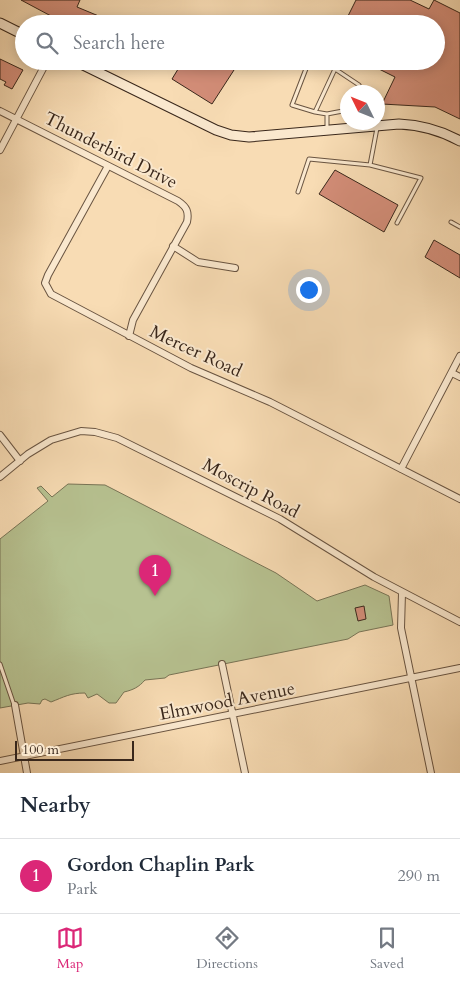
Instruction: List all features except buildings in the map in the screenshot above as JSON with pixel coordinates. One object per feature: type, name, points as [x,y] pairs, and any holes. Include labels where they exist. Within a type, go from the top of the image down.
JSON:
[{"type":"street","points":[[0,23],[15,30]]},
{"type":"street","points":[[0,150],[42,70]]},
{"type":"street","points":[[93,70],[193,120],[231,135],[249,137],[340,128]]},
{"type":"street","name":"Thunderbird Drive","points":[[0,110],[178,201],[186,208],[187,222],[133,320],[129,336]]},
{"type":"street","points":[[385,124],[415,124],[434,128],[460,140]]},
{"type":"street","name":"Mercer Road","points":[[108,166],[45,283],[51,294],[190,368],[270,402],[460,499]]},
{"type":"street","points":[[173,246],[198,262],[236,268]]},
{"type":"street","points":[[401,469],[460,356]]},
{"type":"street","points":[[452,373],[460,377]]},
{"type":"street","name":"Moscrip Road","points":[[0,478],[28,454],[51,440],[81,431],[95,432],[117,438],[280,519],[402,593],[460,622]]},
{"type":"street","points":[[0,435],[20,461]]},
{"type":"street","points":[[402,593],[401,628],[431,773]]},
{"type":"street","points":[[222,664],[245,773]]},
{"type":"street","name":"Elmwood Avenue","points":[[0,761],[460,668]]},
{"type":"street","points":[[14,705],[27,773]]},
{"type":"lane","points":[[306,70],[292,105],[327,114],[340,112]]},
{"type":"lane","points":[[316,112],[335,70]]},
{"type":"lane","points":[[336,70],[359,85]]},
{"type":"lane","points":[[327,114],[327,130]]},
{"type":"lane","points":[[370,165],[375,130]]},
{"type":"lane","points":[[298,192],[310,159],[370,165],[422,178],[397,224]]},
{"type":"lane","points":[[451,222],[460,227]]},
{"type":"lane","points":[[0,664],[14,705]]},
{"type":"green space","points":[[68,484],[105,485],[276,573],[317,601],[365,585],[389,596],[393,625],[359,632],[348,639],[169,675],[165,678],[145,680],[136,688],[124,692],[116,703],[109,703],[97,694],[88,698],[85,693],[80,693],[51,702],[45,699],[40,704],[28,703],[0,708],[0,539],[48,501],[37,488],[41,486],[52,497]]},
{"type":"place","name":"Gordon Chaplin Park","points":[[155,596]]}]
